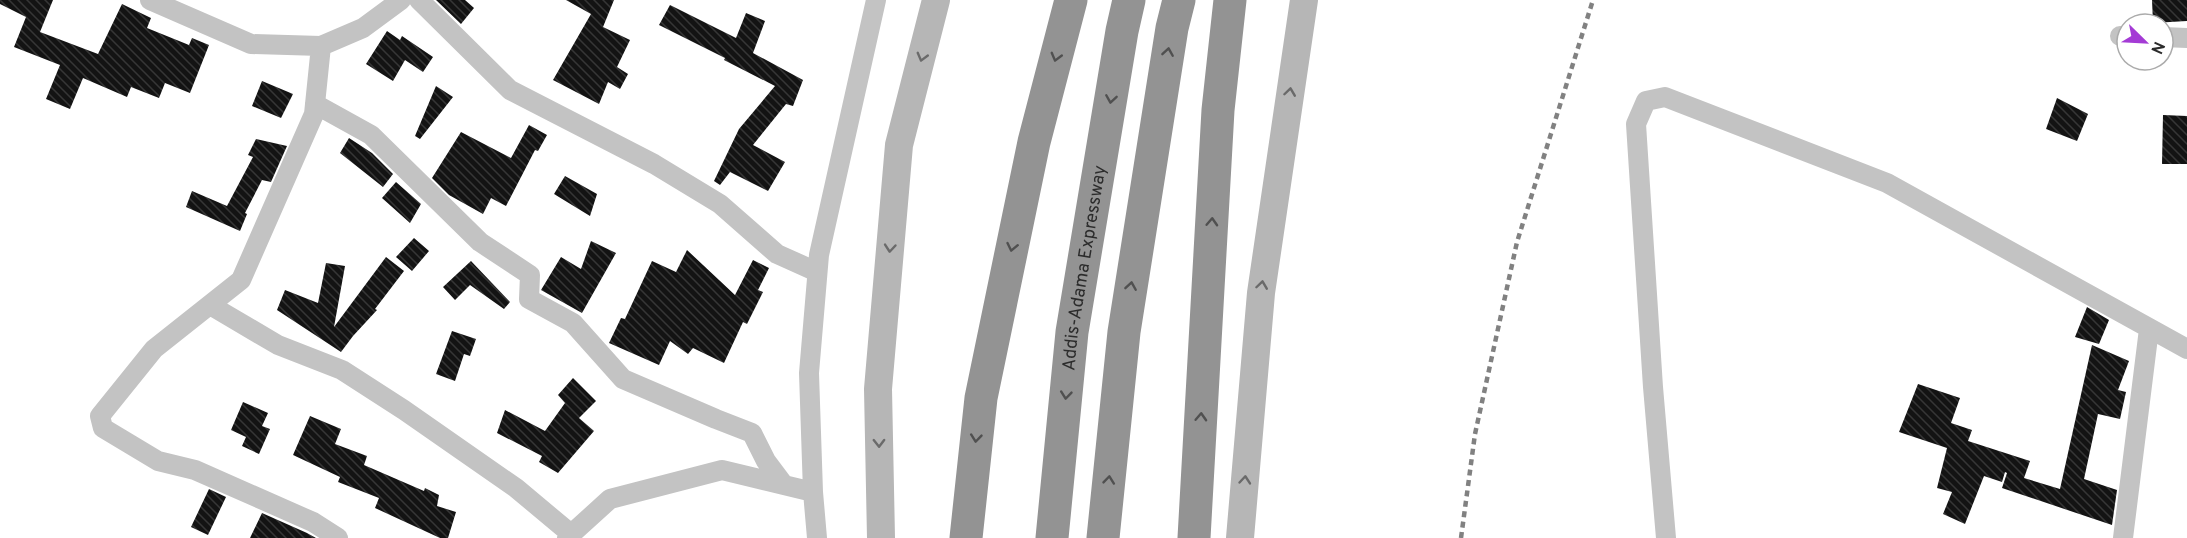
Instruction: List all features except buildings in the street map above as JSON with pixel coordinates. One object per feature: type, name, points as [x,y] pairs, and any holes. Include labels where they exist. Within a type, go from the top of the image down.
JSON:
[{"type":"highway","points":[[966,538],[981,398],[1034,142],[1071,0]]},
{"type":"highway","name":"Addis-Adama Expressway","points":[[1052,538],[1072,332],[1122,31],[1130,0]]},
{"type":"highway","points":[[1103,538],[1124,332],[1170,39],[1179,0]]},
{"type":"highway","points":[[1194,538],[1218,110],[1230,0]]},
{"type":"street","points":[[150,0],[251,44],[321,46],[363,28],[401,0]]},
{"type":"street","points":[[419,0],[510,90],[654,164],[720,204],[777,254],[817,272]]},
{"type":"street","points":[[817,538],[809,373],[817,272],[839,157],[876,0]]},
{"type":"street","points":[[881,538],[878,389],[899,145],[936,0]]},
{"type":"street","points":[[1240,538],[1261,293],[1304,0]]},
{"type":"street","points":[[321,46],[314,114],[241,280],[154,349],[100,416],[104,428],[158,461],[195,470],[313,522],[338,538]]},
{"type":"street","points":[[1666,538],[1653,387],[1636,124],[1646,101],[1665,97],[1887,183],[2187,349]]},
{"type":"street","points":[[315,104],[371,135],[480,242],[530,275],[529,299],[573,323],[622,379],[752,433],[766,461],[784,485]]},
{"type":"street","points":[[210,305],[278,345],[342,370],[516,488],[569,536],[610,499],[722,470],[813,492]]},
{"type":"street","points":[[2123,538],[2149,329]]},
{"type":"railway","points":[[1461,538],[1475,434],[1517,242],[1593,0]]}]
